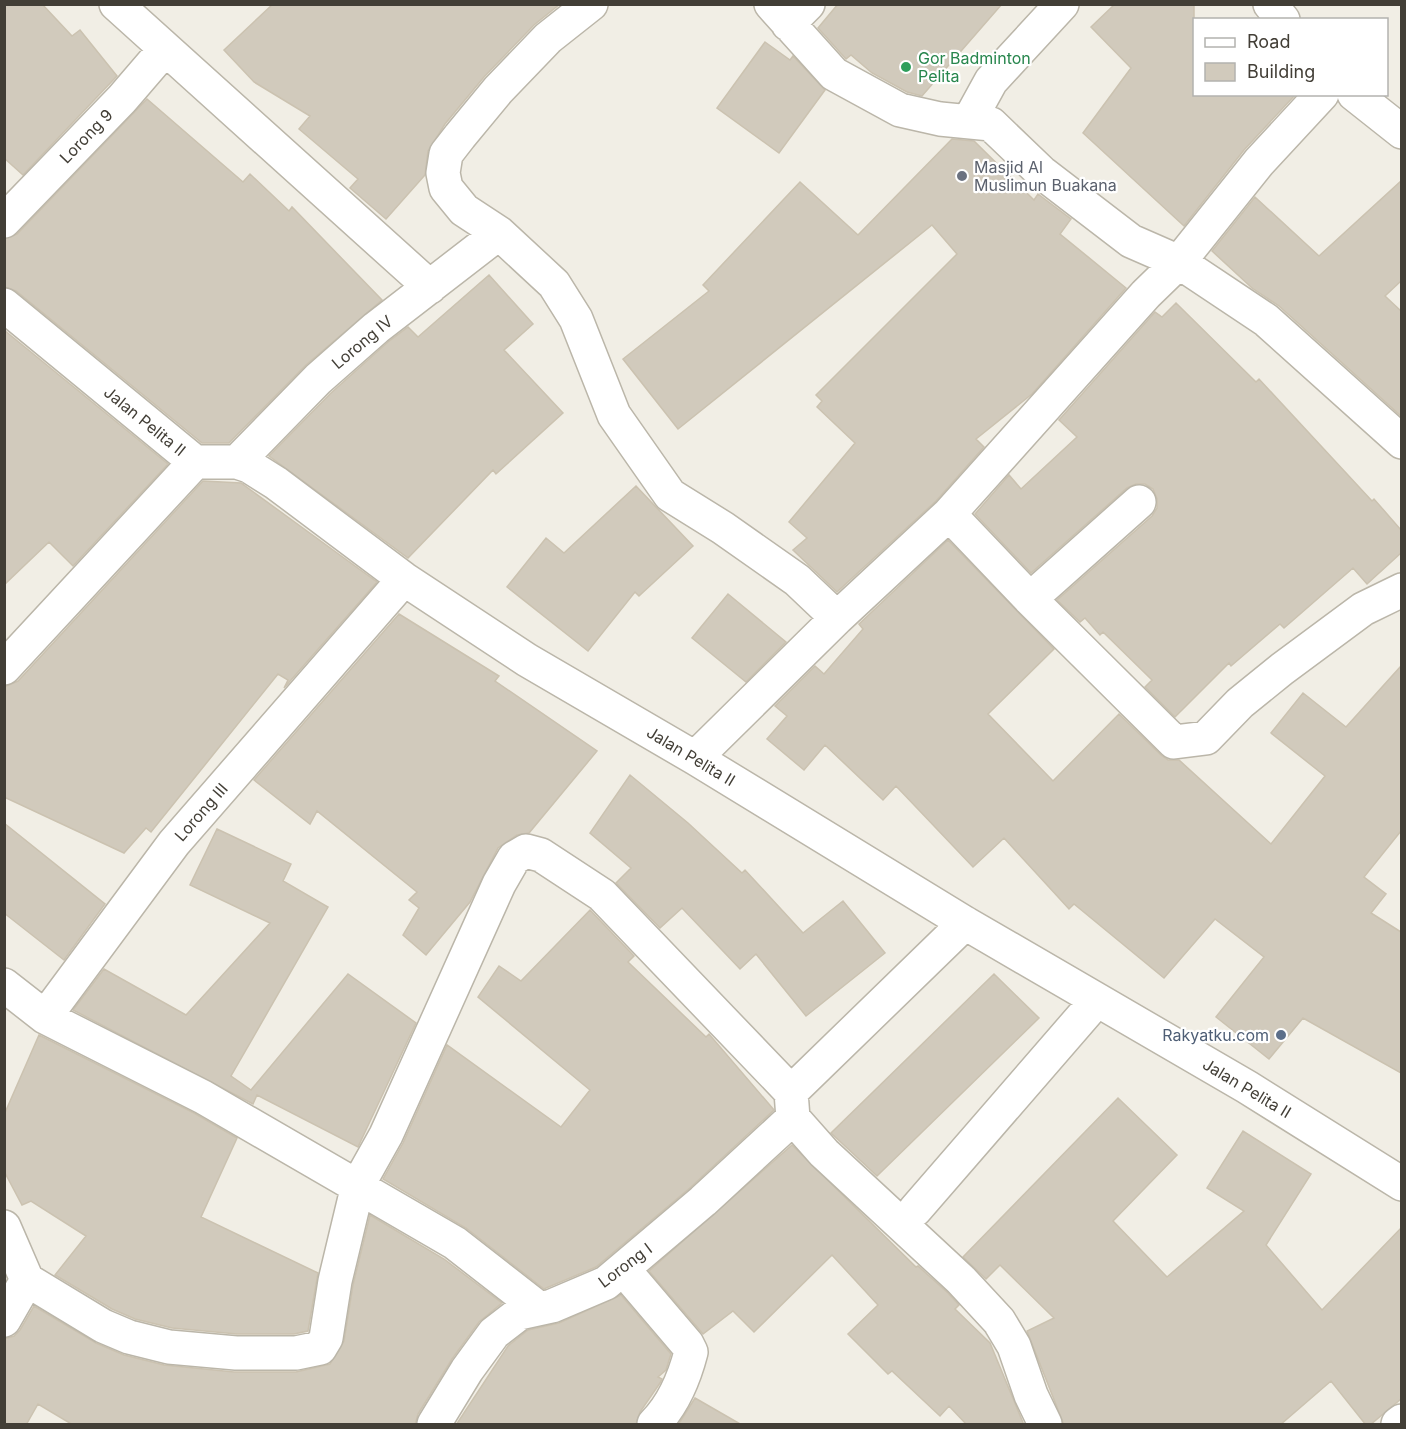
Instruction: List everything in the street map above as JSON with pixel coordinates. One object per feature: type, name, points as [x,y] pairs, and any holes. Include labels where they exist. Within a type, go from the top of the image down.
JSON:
[{"type":"street","points":[[591,4],[541,46],[498,90],[446,154],[443,173],[446,188],[464,210],[499,233],[554,284],[576,319],[614,415],[670,495],[723,528],[796,580],[837,618]]},
{"type":"street","points":[[969,121],[990,81],[1062,4]]},
{"type":"street","points":[[1270,4],[1281,18]]},
{"type":"street","points":[[135,11],[165,49],[266,142],[430,286]]},
{"type":"street","points":[[789,11],[834,74],[900,110],[939,119],[991,124],[1041,172],[1131,240],[1179,262],[1266,320],[1401,442]]},
{"type":"street","name":"Lorong 9","points":[[4,221],[122,99],[165,49]]},
{"type":"street","points":[[695,758],[837,618],[949,514],[1146,294],[1179,262],[1259,162],[1320,96]]},
{"type":"street","points":[[1356,96],[1401,132]]},
{"type":"street","name":"Lorong IV","points":[[237,462],[318,380],[430,286],[499,233]]},
{"type":"street","name":"Jalan Pelita II","points":[[4,305],[195,462],[237,462],[249,466],[276,483],[404,579],[527,660],[695,758],[965,923],[1247,1087],[1401,1184]]},
{"type":"street","points":[[4,668],[195,462]]},
{"type":"street","points":[[1030,599],[1139,502]]},
{"type":"street","points":[[949,514],[1030,599],[1174,742],[1206,738],[1240,703],[1281,669],[1363,609],[1401,590]]},
{"type":"street","name":"Lorong III","points":[[45,1017],[174,843],[404,579]]},
{"type":"street","points":[[4,1227],[27,1281],[103,1326],[129,1337],[169,1347],[236,1353],[311,1351],[320,1348],[326,1338],[335,1281],[358,1185],[386,1135],[500,884],[514,858],[526,851],[542,855],[602,895],[792,1105],[824,1153],[961,1280],[999,1321],[1014,1346],[1031,1395],[1046,1425]]},
{"type":"street","name":"Lorong I","points":[[434,1425],[467,1370],[494,1333],[520,1313],[537,1307],[552,1306],[579,1295],[606,1283],[624,1270],[792,1105],[965,923]]},
{"type":"street","points":[[5,986],[45,1017],[203,1097],[455,1243],[537,1307]]},
{"type":"street","points":[[915,1210],[1097,1000]]},
{"type":"street","points":[[624,1270],[687,1344],[691,1352],[670,1405],[654,1425]]},
{"type":"street","points":[[4,1320],[27,1281]]},
{"type":"building","points":[[4,4],[42,4],[72,36],[80,30],[117,76],[23,175],[4,158]]},
{"type":"building","points":[[273,4],[560,4],[534,25],[484,77],[445,124],[428,151],[425,175],[386,219],[350,188],[358,179],[299,129],[310,116],[254,82],[224,50]]},
{"type":"building","name":"Gor Badminton Pelita","points":[[838,4],[1002,4],[922,96],[907,92],[872,73],[851,55],[846,59],[818,28]]},
{"type":"building","points":[[1115,4],[1194,4],[1193,96],[1294,96],[1244,150],[1184,226],[1083,133],[1131,68],[1091,27]]},
{"type":"building","points":[[765,42],[790,60],[793,56],[825,90],[779,153],[717,108]]},
{"type":"building","points":[[147,99],[243,182],[250,174],[289,211],[292,207],[382,300],[306,365],[229,443],[202,443],[16,291],[4,287],[4,239],[17,234]]},
{"type":"building","points":[[952,139],[974,141],[1034,200],[1038,194],[1071,219],[1060,234],[1126,288],[1032,394],[976,439],[984,447],[936,501],[837,592],[793,550],[807,538],[789,522],[855,443],[817,407],[822,401],[816,395],[957,254],[932,225],[678,429],[623,359],[709,291],[703,285],[800,182],[858,235]]},
{"type":"building","points":[[1401,181],[1401,281],[1385,296],[1401,311],[1401,416],[1279,306],[1252,288],[1212,251],[1255,197],[1319,256]]},
{"type":"building","points":[[489,275],[533,324],[504,350],[563,413],[496,474],[493,470],[408,558],[269,456],[331,393],[388,342],[408,327],[418,337]]},
{"type":"building","points":[[1176,303],[1256,382],[1259,379],[1372,501],[1374,499],[1401,530],[1401,553],[1367,584],[1353,568],[1284,628],[1280,624],[1231,666],[1229,663],[1175,717],[1145,687],[1152,680],[1103,632],[1100,635],[1085,618],[1080,622],[1057,600],[1152,516],[1157,508],[1157,499],[1153,489],[1145,484],[1136,484],[1127,488],[1031,573],[975,514],[1009,475],[1021,489],[1077,437],[1059,420],[1155,312],[1162,317]]},
{"type":"building","points":[[4,330],[168,464],[73,566],[49,542],[4,585]]},
{"type":"building","points":[[203,481],[241,483],[377,582],[284,688],[288,680],[278,674],[151,832],[146,828],[124,853],[4,797],[4,687],[18,681]]},
{"type":"building","points":[[636,486],[693,546],[639,596],[635,592],[588,651],[507,587],[546,538],[564,553]]},
{"type":"building","points":[[948,540],[1054,649],[988,714],[1053,781],[1119,714],[1161,755],[1168,760],[1179,760],[1271,844],[1325,776],[1271,733],[1303,693],[1346,727],[1401,666],[1401,831],[1364,877],[1386,894],[1371,913],[1401,932],[1401,1073],[1303,1018],[1269,1059],[1216,1017],[1264,957],[1215,919],[1164,978],[1074,904],[1069,909],[1004,838],[973,867],[896,786],[883,800],[825,745],[804,770],[767,739],[787,716],[775,706],[815,666],[824,674],[863,629],[859,624]]},
{"type":"building","points":[[728,594],[786,642],[746,682],[692,638]]},
{"type":"building","points":[[399,614],[499,676],[495,681],[597,751],[529,833],[517,835],[498,848],[470,902],[426,955],[403,935],[419,908],[409,900],[417,892],[317,811],[310,824],[254,780]]},
{"type":"building","points":[[630,775],[688,823],[742,873],[745,870],[803,933],[843,901],[885,953],[806,1016],[756,954],[740,969],[682,908],[660,928],[616,883],[631,868],[590,833]]},
{"type":"building","points":[[4,823],[105,904],[64,960],[4,913]]},
{"type":"building","points":[[217,829],[291,864],[283,881],[328,907],[231,1076],[251,1090],[348,974],[416,1023],[358,1147],[257,1095],[253,1104],[73,1010],[104,969],[186,1015],[270,923],[190,885]]},
{"type":"building","points":[[590,910],[634,956],[628,962],[706,1037],[709,1034],[774,1110],[691,1187],[596,1267],[544,1289],[466,1228],[383,1179],[403,1143],[447,1045],[561,1127],[590,1090],[478,997],[499,966],[521,981]]},
{"type":"building","points":[[994,974],[1039,1018],[877,1176],[831,1133]]},
{"type":"building","points":[[39,1035],[194,1113],[237,1138],[201,1217],[318,1273],[308,1331],[294,1334],[237,1334],[172,1328],[135,1319],[112,1309],[55,1275],[86,1236],[31,1201],[22,1205],[4,1171],[4,1115]]},
{"type":"building","points":[[1118,1098],[1177,1155],[1113,1221],[1167,1277],[1244,1211],[1207,1188],[1243,1131],[1311,1174],[1266,1245],[1322,1310],[1401,1228],[1401,1399],[1370,1425],[1366,1425],[1331,1381],[1280,1425],[1064,1425],[1027,1331],[1054,1318],[1000,1265],[986,1279],[963,1257]]},
{"type":"building","points":[[792,1145],[916,1267],[918,1266],[959,1305],[955,1309],[990,1343],[1024,1425],[967,1425],[949,1406],[940,1416],[892,1371],[888,1374],[848,1334],[878,1305],[832,1255],[754,1332],[733,1311],[703,1334],[649,1271]]},
{"type":"building","points":[[370,1215],[444,1259],[502,1303],[479,1322],[452,1359],[418,1414],[415,1425],[73,1425],[38,1404],[26,1425],[4,1425],[4,1339],[14,1336],[20,1330],[34,1306],[96,1343],[124,1355],[164,1365],[234,1372],[296,1372],[330,1364],[344,1341],[353,1285]]},
{"type":"building","points":[[621,1295],[671,1354],[666,1370],[658,1377],[662,1379],[640,1412],[636,1425],[456,1425],[508,1346],[528,1330],[559,1323]]},
{"type":"building","points":[[695,1398],[742,1425],[678,1425]]},
{"type":"place","name":"Gor Badminton Pelita","points":[[906,67]]},
{"type":"place","name":"Masjid Al Muslimun Buakana","points":[[962,176]]},
{"type":"place","name":"Rakyatku.com","points":[[1281,1035]]}]
